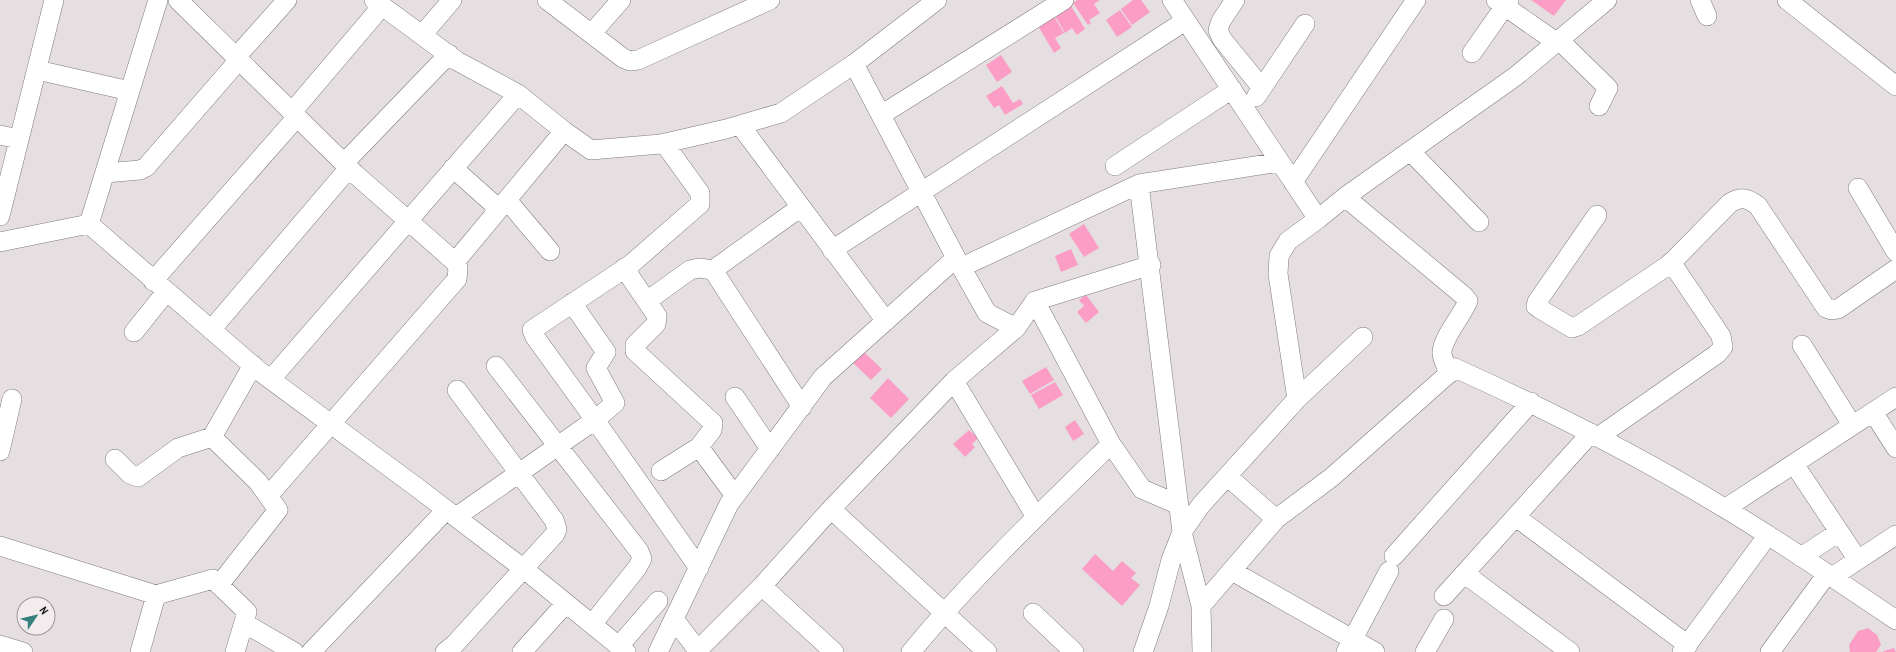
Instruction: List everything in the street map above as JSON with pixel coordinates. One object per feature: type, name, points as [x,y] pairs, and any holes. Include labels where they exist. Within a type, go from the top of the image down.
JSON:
[{"type":"street","points":[[0,216],[54,0]]},
{"type":"street","points":[[89,224],[158,0]]},
{"type":"street","points":[[178,0],[346,165],[455,262],[458,268],[457,279],[330,423],[269,495]]},
{"type":"street","points":[[105,173],[140,170],[146,167],[287,0]]},
{"type":"street","points":[[422,35],[452,0]]},
{"type":"street","points":[[547,0],[569,6],[592,33],[623,58],[630,61],[638,60],[770,0]]},
{"type":"street","points":[[592,33],[621,0]]},
{"type":"street","points":[[881,115],[1064,0]]},
{"type":"street","points":[[1172,0],[1318,219]]},
{"type":"street","points":[[1235,0],[1221,21],[1218,30],[1222,39],[1262,88]]},
{"type":"street","points":[[1294,182],[1416,0]]},
{"type":"street","points":[[1297,398],[1278,274],[1279,256],[1288,241],[1345,197],[1516,76],[1607,0]]},
{"type":"street","points":[[1787,0],[1896,86]]},
{"type":"street","points":[[134,332],[159,286],[294,115],[378,3],[448,54],[518,94],[564,131],[591,150],[664,143],[740,125],[780,113],[854,64],[930,2]]},
{"type":"street","points":[[1472,53],[1503,2],[1557,41],[1608,88],[1599,106]]},
{"type":"street","points":[[832,250],[1185,20]]},
{"type":"street","points":[[1246,111],[1305,24]]},
{"type":"street","points":[[211,330],[346,165],[448,54]]},
{"type":"street","points":[[854,64],[987,313],[1016,328]]},
{"type":"street","points":[[37,70],[130,91]]},
{"type":"street","points":[[1114,166],[1232,89]]},
{"type":"street","points":[[271,379],[407,220],[518,94]]},
{"type":"street","points":[[740,125],[886,321]]},
{"type":"street","points":[[455,262],[564,131]]},
{"type":"street","points":[[0,135],[19,140]]},
{"type":"street","points":[[664,143],[698,190],[701,197],[700,204],[624,268],[537,325],[532,330],[535,338],[595,420],[698,568]]},
{"type":"street","points":[[1410,151],[1479,222]]},
{"type":"street","points":[[658,652],[729,504],[823,377],[886,321],[959,263],[1139,184],[1280,162]]},
{"type":"street","points":[[453,168],[503,205],[550,251]]},
{"type":"street","points":[[1139,184],[1182,532],[1201,606],[1202,652]]},
{"type":"street","points":[[1858,188],[1896,252]]},
{"type":"street","points":[[1345,197],[1464,296],[1468,301],[1463,313],[1443,343],[1442,354],[1449,374]]},
{"type":"street","points":[[1597,215],[1537,302],[1536,306],[1540,310],[1575,328],[1671,262],[1730,203],[1742,198],[1752,201],[1758,206],[1826,308],[1832,310],[1838,309],[1896,269]]},
{"type":"street","points":[[647,301],[690,270],[699,268],[713,270],[801,207]]},
{"type":"street","points":[[89,224],[159,286],[253,365],[524,569],[593,624],[616,648],[658,601]]},
{"type":"street","points":[[0,242],[89,224]]},
{"type":"street","points":[[1444,596],[1594,435],[1717,354],[1723,347],[1721,336],[1671,262]]},
{"type":"street","points":[[674,619],[698,651],[762,586],[831,509],[954,381],[1016,328],[1035,301],[1150,265]]},
{"type":"street","points":[[624,268],[657,316],[657,320],[635,345],[636,351],[713,423],[712,430],[699,447],[661,471]]},
{"type":"street","points":[[713,270],[802,407]]},
{"type":"street","points":[[1035,301],[1111,444],[1142,489],[1179,505]]},
{"type":"street","points":[[312,652],[451,513],[518,473],[595,420],[615,403],[596,367],[606,352],[572,303]]},
{"type":"street","points":[[1143,652],[1159,606],[1171,560],[1182,532],[1201,505],[1297,398],[1363,336]]},
{"type":"street","points":[[1802,345],[1852,426]]},
{"type":"street","points":[[115,459],[130,474],[138,477],[178,448],[212,437],[253,365]]},
{"type":"street","points":[[496,366],[639,551],[642,559],[637,568],[593,624]]},
{"type":"street","points":[[1201,606],[1276,519],[1332,477],[1455,368],[1531,402],[1726,508],[1830,575],[1896,620]]},
{"type":"street","points":[[954,381],[1036,517]]},
{"type":"street","points":[[446,652],[524,569],[555,534],[557,529],[554,520],[457,390]]},
{"type":"street","points":[[735,397],[770,449]]},
{"type":"street","points":[[1726,508],[1896,397]]},
{"type":"street","points":[[0,451],[12,399]]},
{"type":"street","points":[[1349,646],[1391,564],[1531,402]]},
{"type":"street","points":[[1873,412],[1896,448]]},
{"type":"street","points":[[212,437],[258,482],[269,495],[278,510],[219,585]]},
{"type":"street","points":[[911,652],[943,612],[1036,517],[1111,444]]},
{"type":"street","points":[[699,447],[736,496]]},
{"type":"street","points":[[1794,464],[1858,560]]},
{"type":"street","points":[[1227,476],[1276,519]]},
{"type":"street","points":[[831,509],[988,652]]},
{"type":"street","points":[[1516,517],[1685,648],[1768,535]]},
{"type":"street","points":[[1801,556],[1839,532]]},
{"type":"street","points":[[1770,652],[1830,575],[1858,560],[1896,535]]},
{"type":"street","points":[[0,546],[156,595],[213,579],[248,612],[234,652]]},
{"type":"street","points":[[1232,571],[1349,646],[1375,652]]},
{"type":"street","points":[[1465,574],[1570,652]]},
{"type":"street","points":[[762,586],[834,652]]},
{"type":"street","points":[[140,652],[156,595]]},
{"type":"street","points":[[522,652],[566,603]]},
{"type":"street","points":[[1033,613],[1074,652]]},
{"type":"street","points":[[1425,652],[1444,618]]},
{"type":"street","points":[[244,623],[294,652]]},
{"type":"street","points":[[0,645],[23,652]]},
{"type":"building","points":[[1077,0],[1100,0],[1094,4],[1100,13],[1089,20],[1091,23],[1088,25],[1073,3]]},
{"type":"building","points":[[1133,0],[1141,0],[1150,12],[1132,25],[1121,9]]},
{"type":"building","points":[[1531,0],[1566,0],[1554,16]]},
{"type":"building","points":[[1071,6],[1085,29],[1077,35],[1072,28],[1065,33],[1055,16]]},
{"type":"building","points":[[1120,10],[1132,27],[1117,37],[1106,20]]},
{"type":"building","points":[[1053,15],[1064,33],[1055,38],[1061,48],[1054,53],[1037,24]]},
{"type":"building","points":[[1001,55],[1012,72],[997,82],[986,65]]},
{"type":"building","points":[[1002,86],[1013,103],[1020,99],[1023,104],[1005,115],[999,105],[994,108],[986,96]]},
{"type":"building","points":[[1084,224],[1099,248],[1084,257],[1069,234]]},
{"type":"building","points":[[1071,249],[1078,265],[1061,272],[1055,256]]},
{"type":"building","points":[[1086,295],[1099,312],[1086,323],[1077,312],[1084,306],[1079,300]]},
{"type":"building","points":[[864,352],[882,369],[871,380],[853,363]]},
{"type":"building","points":[[1046,367],[1054,380],[1030,394],[1022,381]]},
{"type":"building","points":[[888,378],[909,399],[891,418],[870,398]]},
{"type":"building","points":[[1055,382],[1063,395],[1039,409],[1031,395]]},
{"type":"building","points":[[1075,420],[1084,434],[1073,441],[1065,427]]},
{"type":"building","points":[[969,430],[978,438],[972,444],[975,447],[965,457],[953,444]]},
{"type":"building","points":[[1095,554],[1113,571],[1122,561],[1136,573],[1131,578],[1140,585],[1122,606],[1082,569]]},
{"type":"building","points":[[1868,628],[1877,635],[1881,645],[1876,652],[1850,652],[1849,645],[1858,631]]},
{"type":"building","points":[[1894,648],[1896,652],[1883,652],[1884,651]]}]
